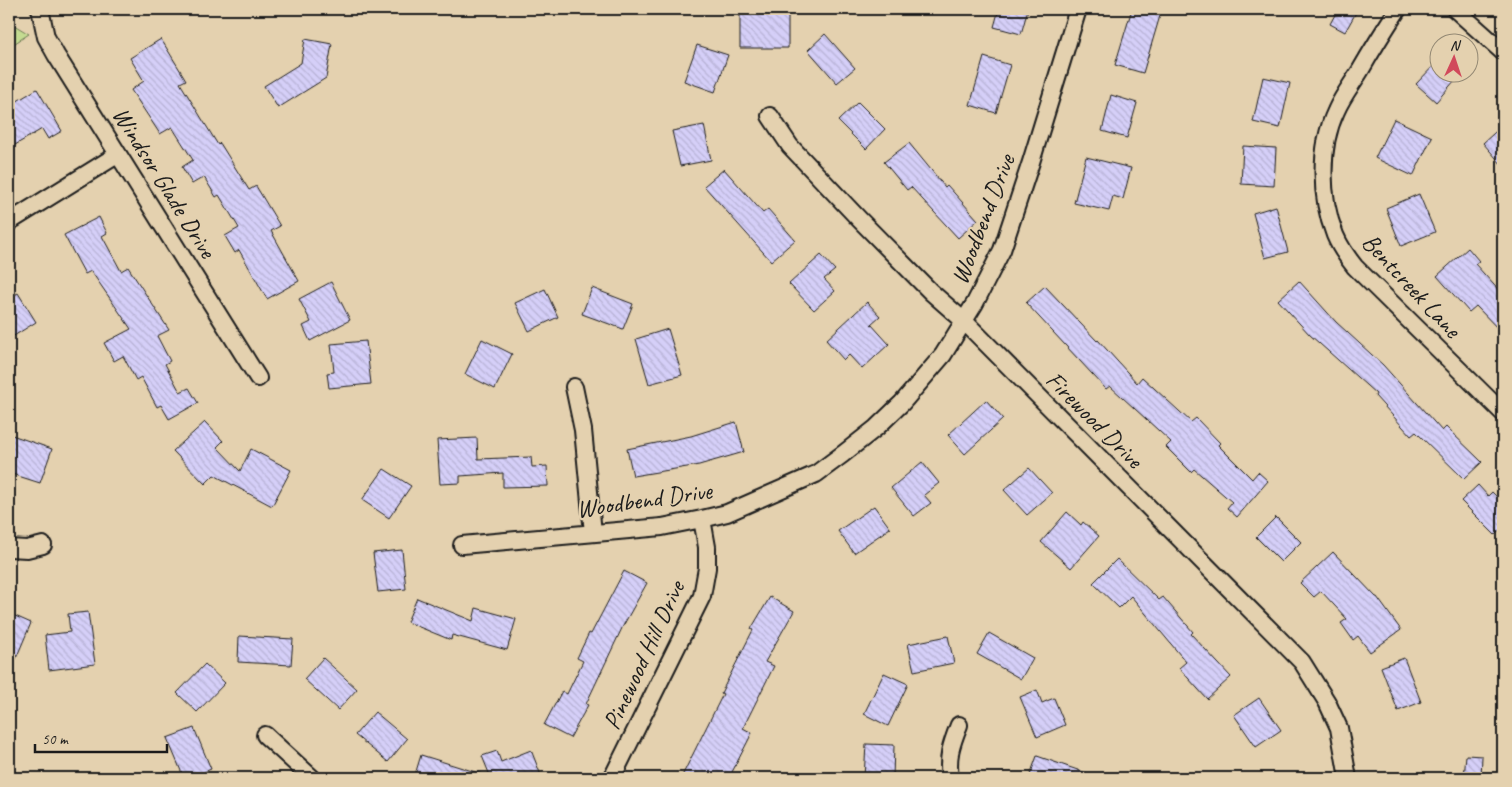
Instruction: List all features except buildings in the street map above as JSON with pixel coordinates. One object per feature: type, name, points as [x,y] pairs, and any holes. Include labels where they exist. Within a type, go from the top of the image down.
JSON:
[{"type":"street","name":"Windsor Glade Drive","points":[[40,9],[46,37],[56,55],[258,378]]},
{"type":"street","name":"Woodbend Drive","points":[[462,545],[662,526],[727,513],[816,474],[876,428],[902,403],[942,355],[975,303],[1002,250],[1032,162],[1078,9]]},
{"type":"street","name":"Bentcreek Lane","points":[[1398,9],[1345,94],[1331,124],[1326,141],[1324,177],[1328,215],[1335,236],[1355,267],[1503,413]]},
{"type":"street","points":[[1454,9],[1503,52]]},
{"type":"street","name":"Firewood Drive","points":[[770,116],[790,146],[859,219],[931,292],[964,321],[1302,662],[1327,702],[1339,728],[1348,778]]},
{"type":"street","points":[[9,222],[117,155]]},
{"type":"street","points":[[574,387],[584,430],[593,533]]},
{"type":"street","name":"Pinewood Hill Drive","points":[[612,778],[702,596],[707,568],[708,547],[702,519]]},
{"type":"street","points":[[9,548],[27,549],[43,545]]},
{"type":"street","points":[[950,778],[948,768],[949,750],[959,725]]},
{"type":"street","points":[[265,735],[312,778]]},
{"type":"green space","points":[[9,22],[29,34],[9,47]]}]
